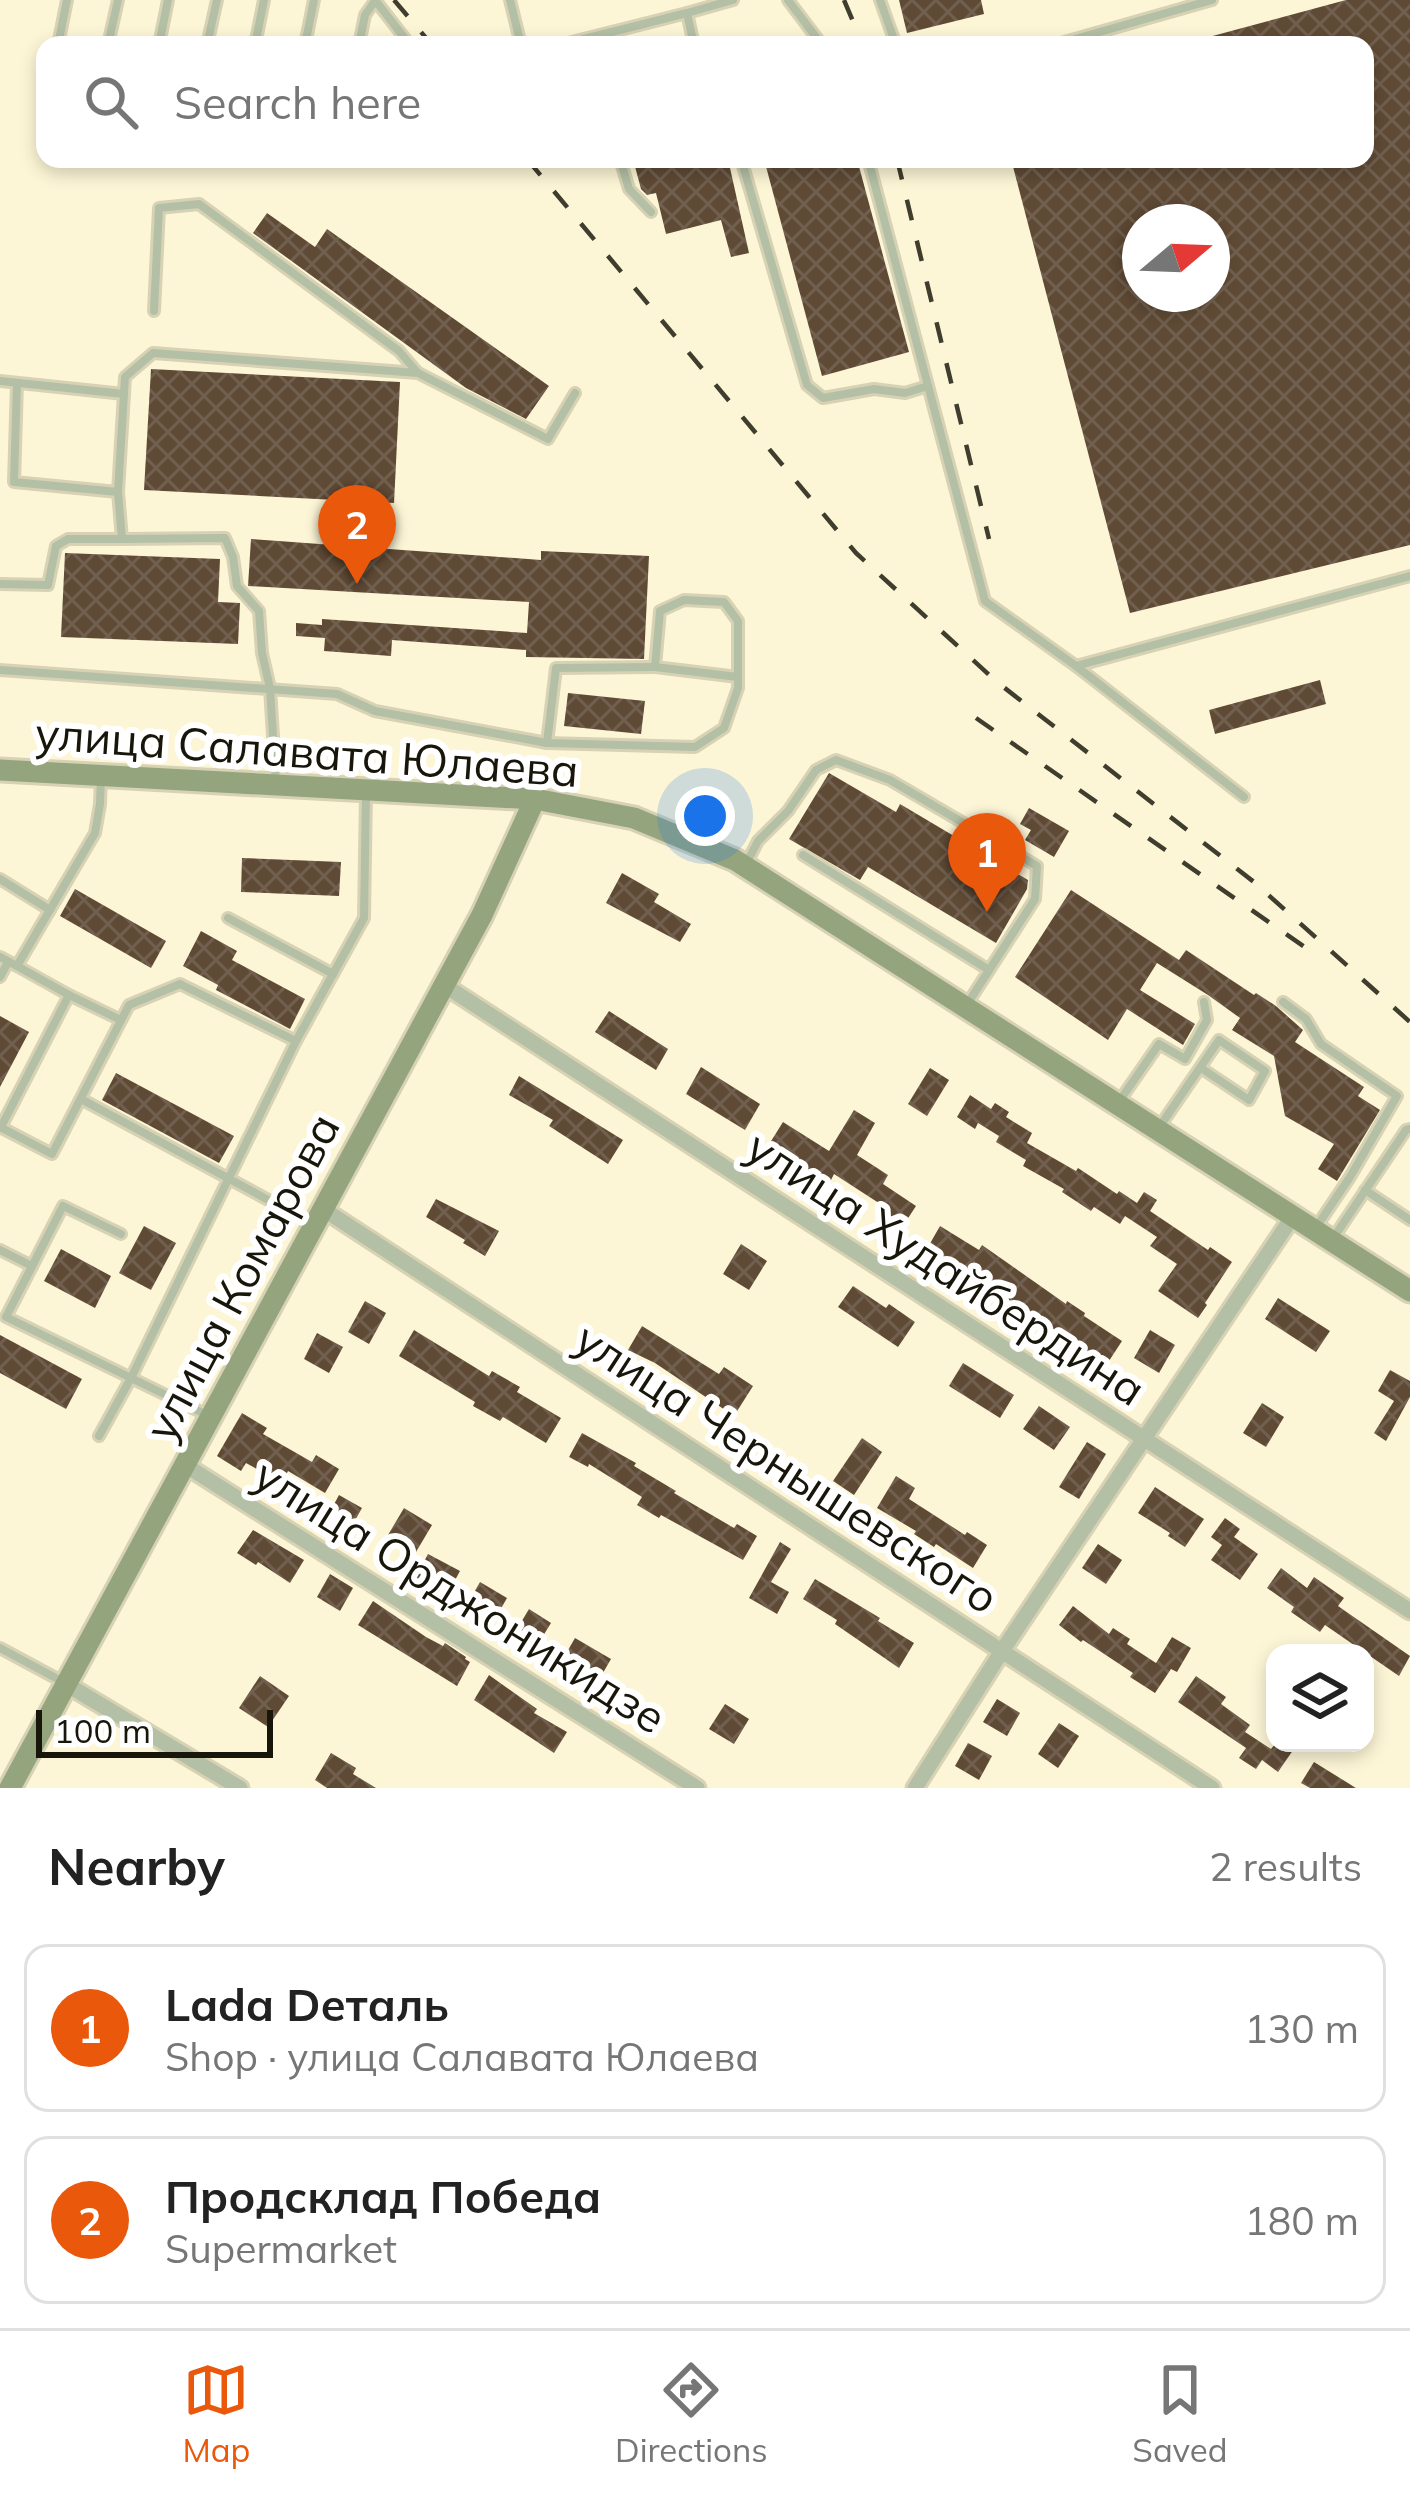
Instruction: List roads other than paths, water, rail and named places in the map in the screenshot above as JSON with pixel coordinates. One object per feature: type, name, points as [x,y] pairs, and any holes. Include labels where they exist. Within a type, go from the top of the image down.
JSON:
[{"type":"street","name":"улица Салавата Юлаева","points":[[0,770],[535,800],[634,818],[745,867],[1410,1291]]},
{"type":"street","name":"улица Комарова","points":[[10,1788],[444,986],[535,800]]},
{"type":"street","name":"улица Худайбердина","points":[[444,986],[1410,1611]]},
{"type":"street","points":[[915,1788],[1293,1216]]},
{"type":"street","name":"улица Чернышевского","points":[[319,1217],[1212,1788]]},
{"type":"street","name":"улица Орджоникидзе","points":[[185,1465],[697,1788]]},
{"type":"street","points":[[66,1684],[240,1788]]},
{"type":"lane","points":[[60,36],[67,0]]},
{"type":"lane","points":[[110,36],[118,0]]},
{"type":"lane","points":[[161,36],[168,0]]},
{"type":"lane","points":[[209,36],[217,0]]},
{"type":"lane","points":[[257,36],[264,0]]},
{"type":"lane","points":[[307,36],[314,0]]},
{"type":"lane","points":[[360,36],[364,15],[375,0],[403,36]]},
{"type":"lane","points":[[510,0],[518,36]]},
{"type":"lane","points":[[596,36],[733,0]]},
{"type":"lane","points":[[880,0],[893,36]]},
{"type":"lane","points":[[1086,36],[1212,0]]},
{"type":"lane","points":[[791,2],[816,36]]},
{"type":"lane","points":[[687,13],[692,36]]},
{"type":"lane","points":[[623,168],[629,189],[651,212]]},
{"type":"lane","points":[[744,168],[807,385],[824,398],[874,389],[905,393],[928,386]]},
{"type":"lane","points":[[870,168],[985,601],[1244,797]]},
{"type":"lane","points":[[154,310],[159,208],[200,204],[399,351],[418,373],[548,439],[575,393]]},
{"type":"lane","points":[[122,539],[118,492],[125,377],[153,352],[418,373]]},
{"type":"lane","points":[[0,381],[124,394]]},
{"type":"lane","points":[[16,382],[14,482],[118,492]]},
{"type":"lane","points":[[0,584],[48,585],[56,546],[68,539],[225,538],[237,586],[260,611],[276,785]]},
{"type":"lane","points":[[1076,666],[1410,576]]},
{"type":"lane","points":[[0,670],[337,694],[375,711],[547,743],[695,747],[724,728],[738,688],[738,621],[724,602],[684,600],[660,611],[655,667]]},
{"type":"lane","points":[[547,743],[556,668],[655,667],[738,677]]},
{"type":"lane","points":[[745,867],[758,841],[788,811],[816,770],[836,760],[890,780],[1037,866],[1036,899],[965,1007]]},
{"type":"lane","points":[[0,976],[50,910],[95,833],[100,776]]},
{"type":"lane","points":[[99,1436],[296,1041],[364,918],[366,790]]},
{"type":"lane","points":[[802,855],[989,970]]},
{"type":"lane","points":[[0,879],[50,910]]},
{"type":"lane","points":[[228,918],[333,974]]},
{"type":"lane","points":[[8,961],[121,1021]]},
{"type":"lane","points":[[69,995],[0,1128],[52,1154],[129,1004],[179,984],[296,1041]]},
{"type":"lane","points":[[1117,1104],[1159,1044],[1185,1059],[1208,1020],[1204,1002]]},
{"type":"lane","points":[[1283,1002],[1306,1018],[1321,1044],[1397,1096],[1323,1235]]},
{"type":"lane","points":[[1157,1130],[1219,1040],[1265,1072],[1249,1100],[1201,1068]]},
{"type":"lane","points":[[81,1099],[229,1179],[319,1217]]},
{"type":"lane","points":[[1323,1235],[1365,1190],[1410,1129]]},
{"type":"lane","points":[[1365,1190],[1410,1220]]},
{"type":"lane","points":[[121,1234],[62,1206],[3,1315],[210,1417]]},
{"type":"lane","points":[[0,1250],[32,1266]]},
{"type":"lane","points":[[0,1648],[66,1684]]},
{"type":"railway","points":[[394,0],[424,36]]},
{"type":"railway","points":[[844,0],[859,36]]},
{"type":"railway","points":[[535,168],[856,553],[997,682],[1254,882],[1410,1022]]},
{"type":"railway","points":[[899,168],[989,539]]},
{"type":"railway","points":[[976,718],[1309,950]]},
{"type":"place","name":"Продсклад Победа","points":[[357,584]]},
{"type":"place","name":"Lada Dеталь","points":[[987,912]]}]
